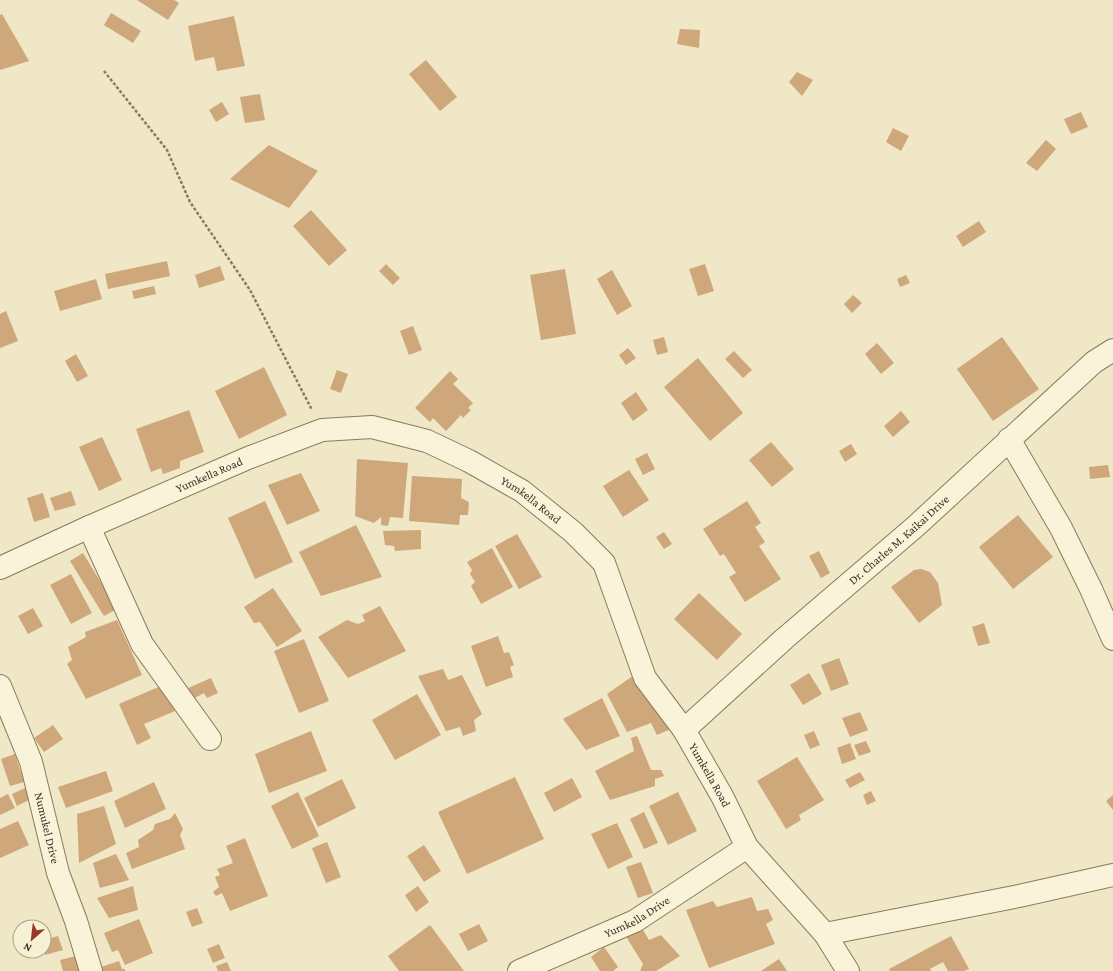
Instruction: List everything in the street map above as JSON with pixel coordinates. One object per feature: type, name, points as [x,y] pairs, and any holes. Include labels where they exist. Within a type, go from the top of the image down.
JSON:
[{"type":"street","name":"Dr. Charles M. Kaikai Drive","points":[[684,730],[784,639],[916,526],[1094,362],[1113,350]]},
{"type":"street","name":"Yumkella Road","points":[[0,568],[89,527],[248,458],[322,430],[372,427],[427,441],[469,460],[522,490],[573,532],[604,563],[646,678],[684,730],[722,796],[747,847],[825,934],[848,971]]},
{"type":"street","points":[[1009,439],[1061,528],[1091,589],[1113,639]]},
{"type":"street","points":[[89,527],[142,644],[210,739]]},
{"type":"street","name":"Numukel Drive","points":[[0,686],[31,762],[58,873],[76,921],[90,971]]},
{"type":"street","name":"Yumkella Drive","points":[[519,971],[635,921],[747,847]]},
{"type":"street","points":[[825,934],[1019,896],[1113,875]]},
{"type":"path","points":[[104,71],[167,150],[190,202],[250,290],[322,430]]},
{"type":"building","points":[[137,0],[174,0],[179,3],[168,20]]},
{"type":"building","points":[[111,13],[141,31],[133,43],[104,25]]},
{"type":"building","points":[[2,14],[29,61],[0,70],[0,15]]},
{"type":"building","points":[[234,16],[245,66],[217,71],[214,57],[195,61],[188,26]]},
{"type":"building","points":[[680,29],[700,30],[699,48],[677,44]]},
{"type":"building","points":[[426,60],[457,97],[440,111],[409,74]]},
{"type":"building","points":[[797,72],[813,80],[802,96],[789,82]]},
{"type":"building","points":[[260,94],[265,120],[245,123],[240,97]]},
{"type":"building","points":[[222,102],[229,114],[216,122],[209,110]]},
{"type":"building","points":[[1081,112],[1088,127],[1071,134],[1064,119]]},
{"type":"building","points":[[893,128],[909,136],[901,151],[886,142]]},
{"type":"building","points":[[1046,140],[1056,149],[1037,171],[1026,163]]},
{"type":"building","points":[[269,145],[318,171],[289,208],[230,179]]},
{"type":"building","points":[[311,210],[347,250],[329,266],[293,226]]},
{"type":"building","points":[[979,221],[986,232],[963,247],[956,236]]},
{"type":"building","points":[[167,261],[170,276],[108,289],[105,274]]},
{"type":"building","points":[[386,264],[400,278],[393,285],[379,271]]},
{"type":"building","points":[[705,264],[714,291],[698,296],[689,269]]},
{"type":"building","points":[[220,266],[225,280],[199,288],[195,275]]},
{"type":"building","points":[[565,269],[576,334],[541,340],[530,275]]},
{"type":"building","points":[[612,270],[632,306],[617,315],[597,279]]},
{"type":"building","points":[[906,275],[910,283],[900,287],[897,279]]},
{"type":"building","points":[[96,279],[102,299],[60,311],[54,291]]},
{"type":"building","points":[[154,286],[156,294],[134,299],[132,291]]},
{"type":"building","points":[[853,295],[862,303],[852,313],[844,304]]},
{"type":"building","points":[[6,311],[18,341],[0,348],[0,314]]},
{"type":"building","points":[[413,326],[422,350],[409,355],[400,331]]},
{"type":"building","points":[[664,337],[668,352],[657,355],[653,340]]},
{"type":"building","points":[[1002,337],[1039,389],[993,421],[957,369]]},
{"type":"building","points":[[877,343],[894,363],[881,374],[865,354]]},
{"type":"building","points":[[628,348],[636,358],[626,365],[619,355]]},
{"type":"building","points":[[734,351],[752,370],[743,378],[725,359]]},
{"type":"building","points":[[76,354],[88,376],[77,382],[65,361]]},
{"type":"building","points":[[698,358],[743,413],[710,441],[664,387]]},
{"type":"building","points":[[264,367],[287,415],[239,439],[215,391]]},
{"type":"building","points":[[337,370],[348,374],[341,393],[330,389]]},
{"type":"building","points":[[450,371],[458,379],[453,384],[473,403],[468,408],[471,410],[463,418],[461,415],[446,431],[433,418],[430,422],[415,408]]},
{"type":"building","points":[[636,392],[648,410],[633,421],[621,403]]},
{"type":"building","points":[[189,410],[204,452],[180,461],[180,468],[163,474],[161,468],[151,472],[136,429]]},
{"type":"building","points":[[901,411],[910,422],[893,437],[884,426]]},
{"type":"building","points":[[102,437],[122,480],[99,491],[79,447]]},
{"type":"building","points":[[771,442],[794,469],[772,487],[749,460]]},
{"type":"building","points":[[851,444],[857,454],[845,462],[839,451]]},
{"type":"building","points":[[647,453],[655,469],[643,475],[635,459]]},
{"type":"building","points":[[357,459],[408,463],[403,518],[390,517],[388,526],[381,525],[381,517],[374,523],[355,516]]},
{"type":"building","points":[[1108,465],[1110,477],[1090,479],[1089,467]]},
{"type":"building","points":[[629,470],[649,500],[623,517],[603,486]]},
{"type":"building","points":[[301,473],[320,511],[287,525],[268,485]]},
{"type":"building","points":[[412,476],[462,479],[461,498],[469,502],[468,515],[460,515],[459,525],[409,521]]},
{"type":"building","points":[[71,491],[76,505],[55,511],[50,498]]},
{"type":"building","points":[[43,493],[50,517],[34,522],[27,498]]},
{"type":"building","points":[[265,501],[293,562],[255,579],[228,518]]},
{"type":"building","points":[[747,501],[761,523],[755,527],[765,542],[759,546],[781,579],[745,602],[729,577],[736,573],[724,554],[720,556],[703,529]]},
{"type":"building","points":[[1018,515],[1053,557],[1013,589],[979,547]]},
{"type":"building","points":[[356,525],[382,577],[321,596],[299,552]]},
{"type":"building","points":[[421,530],[421,549],[395,551],[394,546],[385,545],[383,531]]},
{"type":"building","points":[[664,532],[672,544],[664,549],[656,537]]},
{"type":"building","points":[[517,534],[542,577],[519,589],[495,546]]},
{"type":"building","points":[[492,548],[513,587],[481,604],[471,586],[475,582],[470,574],[472,570],[467,562]]},
{"type":"building","points":[[819,551],[830,573],[821,578],[809,556]]},
{"type":"building","points":[[83,553],[117,609],[104,616],[70,561]]},
{"type":"building","points":[[921,569],[930,572],[938,583],[942,605],[919,623],[891,587],[914,570]]},
{"type":"building","points":[[71,574],[92,613],[71,624],[50,585]]},
{"type":"building","points":[[273,588],[302,631],[277,647],[260,622],[254,623],[244,607]]},
{"type":"building","points":[[699,593],[742,634],[717,660],[674,619]]},
{"type":"building","points":[[380,606],[406,651],[348,678],[318,637],[347,620],[358,624],[365,621],[362,615]]},
{"type":"building","points":[[33,608],[43,626],[28,634],[18,616]]},
{"type":"building","points":[[117,620],[142,675],[86,699],[67,664],[72,660],[68,647],[86,637],[85,632]]},
{"type":"building","points":[[984,623],[990,643],[978,646],[972,627]]},
{"type":"building","points":[[498,636],[504,653],[509,652],[514,665],[510,667],[513,677],[486,687],[471,646]]},
{"type":"building","points":[[304,639],[329,701],[299,713],[274,651]]},
{"type":"building","points":[[839,658],[849,684],[831,691],[821,665]]},
{"type":"building","points":[[443,669],[448,680],[462,675],[482,714],[474,720],[476,731],[463,736],[460,727],[446,731],[418,676]]},
{"type":"building","points":[[637,673],[671,729],[657,735],[651,723],[627,732],[607,694]]},
{"type":"building","points":[[809,673],[822,694],[803,705],[790,685]]},
{"type":"building","points":[[211,678],[218,693],[207,698],[204,693],[191,700],[186,689]]},
{"type":"building","points":[[163,685],[175,711],[144,724],[151,738],[137,745],[119,704]]},
{"type":"building","points":[[417,694],[441,735],[395,760],[372,720]]},
{"type":"building","points":[[602,698],[620,736],[586,750],[563,719]]},
{"type":"building","points":[[860,712],[868,730],[850,737],[842,718]]},
{"type":"building","points":[[53,725],[63,739],[44,752],[34,738]]},
{"type":"building","points":[[311,731],[327,771],[269,793],[255,754]]},
{"type":"building","points":[[814,731],[820,745],[810,749],[804,735]]},
{"type":"building","points":[[637,736],[651,770],[661,770],[664,776],[655,779],[655,786],[610,800],[595,771],[634,751],[631,738]]},
{"type":"building","points":[[866,741],[871,752],[859,756],[854,745]]},
{"type":"building","points":[[850,743],[856,759],[842,764],[837,748]]},
{"type":"building","points":[[15,754],[24,782],[10,786],[1,759]]},
{"type":"building","points":[[797,757],[824,800],[799,815],[801,820],[786,829],[757,781]]},
{"type":"building","points":[[106,771],[113,791],[66,808],[58,787]]},
{"type":"building","points":[[860,772],[865,780],[850,788],[845,780]]},
{"type":"building","points":[[515,777],[544,839],[467,874],[438,812]]},
{"type":"building","points":[[572,778],[582,797],[554,812],[544,793]]},
{"type":"building","points":[[342,779],[356,808],[318,827],[304,798]]},
{"type":"building","points":[[154,782],[166,809],[125,828],[114,801]]},
{"type":"building","points":[[25,788],[31,799],[17,806],[12,794]]},
{"type":"building","points":[[871,791],[876,801],[867,805],[863,795]]},
{"type":"building","points":[[298,792],[319,836],[292,849],[271,806]]},
{"type":"building","points":[[678,792],[697,831],[668,845],[649,806]]},
{"type":"building","points":[[8,794],[15,808],[0,815],[0,798]]},
{"type":"building","points":[[1113,795],[1113,810],[1106,801]]},
{"type":"building","points":[[104,806],[116,844],[79,863],[77,814]]},
{"type":"building","points":[[644,812],[658,843],[644,849],[630,819]]},
{"type":"building","points":[[175,813],[183,829],[180,835],[185,849],[132,869],[126,853],[139,847],[138,840],[153,830],[155,824],[170,819]]},
{"type":"building","points":[[18,821],[29,845],[0,858],[0,829]]},
{"type":"building","points":[[617,823],[633,857],[608,869],[591,834]]},
{"type":"building","points":[[245,838],[268,896],[230,911],[222,893],[216,896],[213,892],[219,887],[215,877],[220,875],[217,869],[233,863],[226,846]]},
{"type":"building","points":[[327,842],[341,877],[326,883],[312,848]]},
{"type":"building","points":[[424,845],[441,871],[424,882],[407,856]]},
{"type":"building","points":[[116,854],[129,880],[100,888],[93,863]]},
{"type":"building","points":[[641,862],[653,893],[638,898],[626,867]]},
{"type":"building","points":[[133,886],[138,910],[109,918],[97,898]]},
{"type":"building","points":[[418,886],[429,902],[416,912],[405,895]]},
{"type":"building","points":[[752,897],[757,911],[768,909],[773,920],[766,924],[775,944],[709,968],[686,910],[713,901],[717,907]]},
{"type":"building","points":[[197,908],[203,923],[192,927],[186,912]]},
{"type":"building","points":[[139,919],[153,953],[125,965],[118,950],[112,952],[104,933]]},
{"type":"building","points":[[479,924],[488,941],[468,951],[459,934]]},
{"type":"building","points":[[430,925],[464,971],[399,971],[388,956]]},
{"type":"building","points":[[640,925],[649,940],[661,935],[680,956],[656,971],[640,971],[643,964],[625,935]]},
{"type":"building","points":[[58,936],[63,950],[52,953],[52,938]]},
{"type":"building","points":[[951,936],[969,969],[964,971],[948,971],[943,962],[930,969],[931,971],[890,971],[889,969]]},
{"type":"building","points":[[219,944],[225,958],[213,963],[207,949]]},
{"type":"building","points":[[604,947],[618,967],[613,971],[600,971],[591,957]]},
{"type":"building","points":[[76,956],[80,971],[63,971],[60,960]]},
{"type":"building","points":[[779,959],[787,971],[761,971]]},
{"type":"building","points":[[119,961],[122,969],[125,969],[125,971],[102,971],[101,967]]},
{"type":"building","points":[[227,962],[231,971],[218,971],[216,966]]}]
